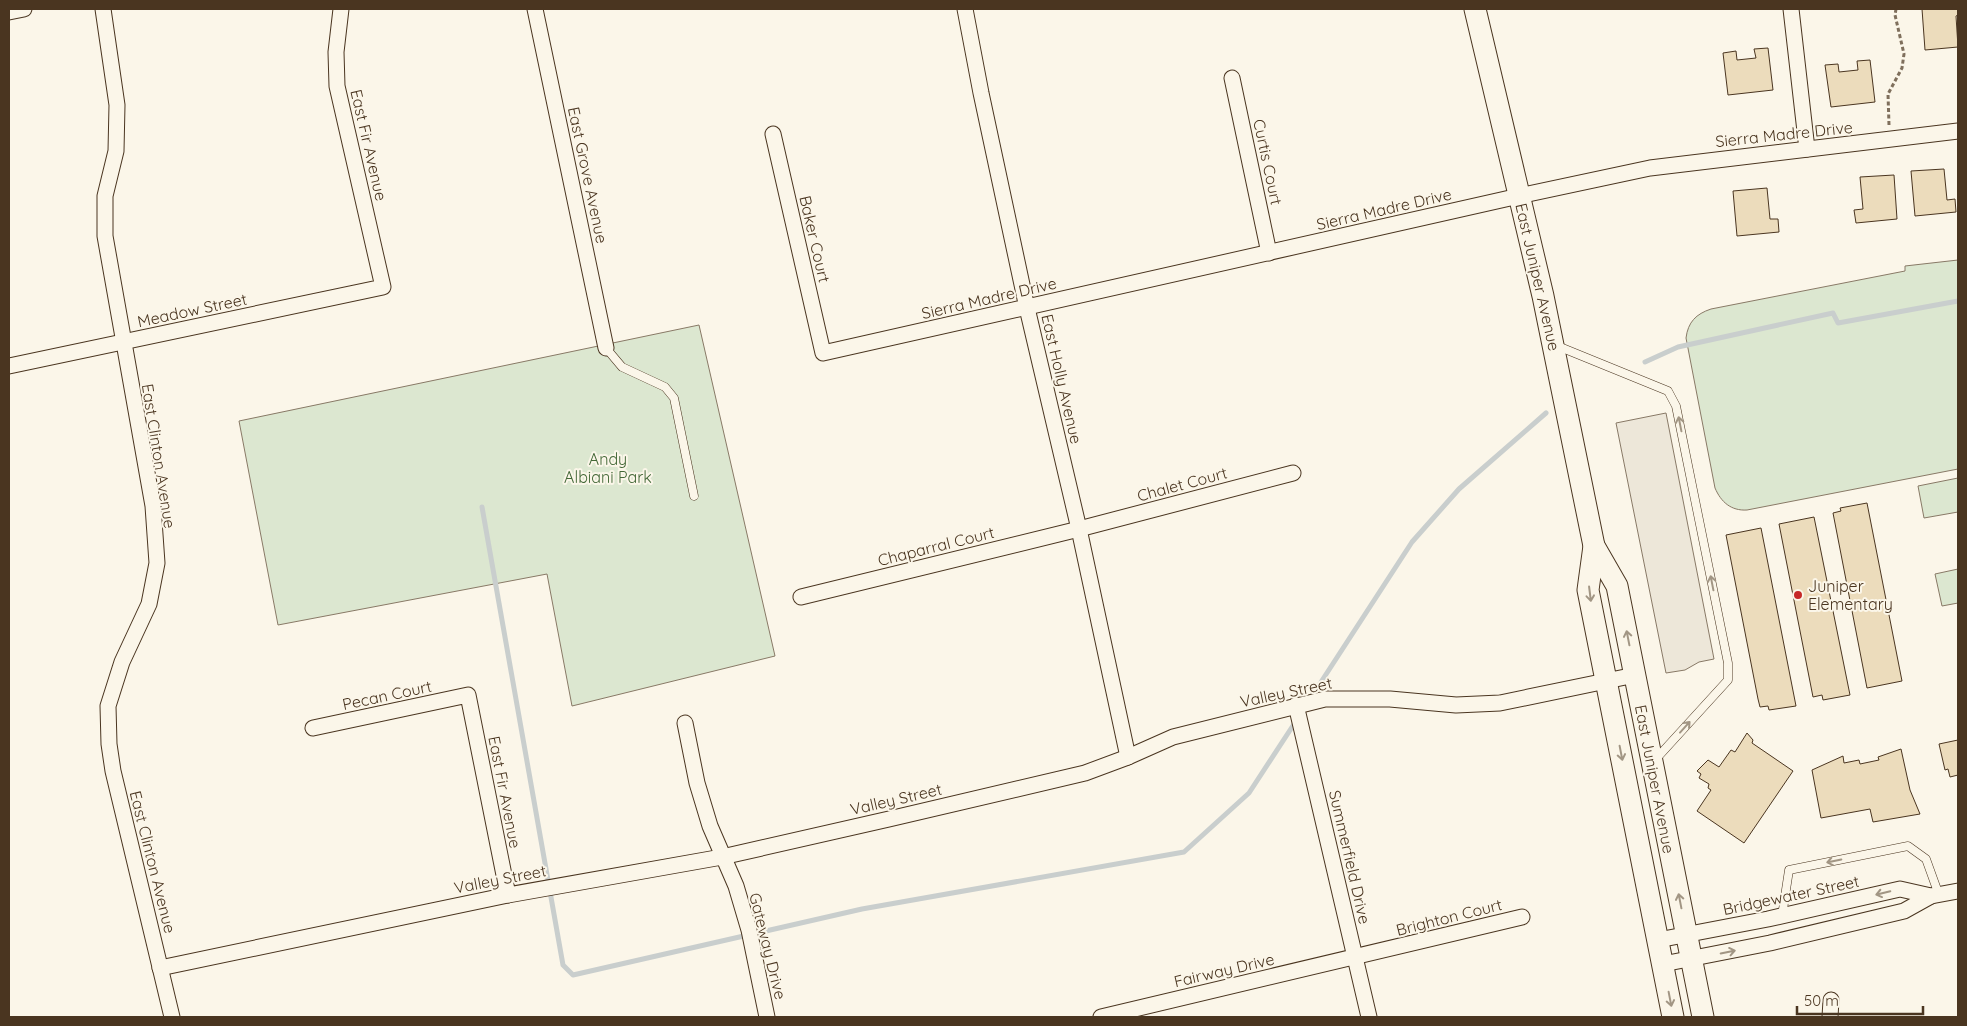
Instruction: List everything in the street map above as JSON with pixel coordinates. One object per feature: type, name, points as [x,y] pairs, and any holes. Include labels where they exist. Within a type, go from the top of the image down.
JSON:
[{"type":"street","points":[[9,12],[24,9]]},
{"type":"street","name":"East Clinton Avenue","points":[[103,9],[117,105],[116,152],[105,196],[105,236],[122,342],[153,506],[157,563],[149,604],[122,662],[108,706],[109,744],[115,779],[172,1017]]},
{"type":"street","name":"East Fir Avenue","points":[[341,9],[336,52],[337,86],[383,287]]},
{"type":"street","name":"East Grove Avenue","points":[[535,9],[606,348]]},
{"type":"street","name":"East Holly Avenue","points":[[965,9],[1027,308],[1080,529],[1128,757]]},
{"type":"street","name":"East Juniper Avenue","points":[[1475,9],[1554,344],[1594,546],[1588,590],[1673,1017]]},
{"type":"street","points":[[1790,9],[1807,149]]},
{"type":"street","name":"Curtis Court","points":[[1232,78],[1269,253]]},
{"type":"street","name":"Sierra Madre Drive","points":[[824,353],[1650,168],[1958,132]]},
{"type":"street","name":"Baker Court","points":[[773,134],[824,353]]},
{"type":"street","name":"Meadow Street","points":[[9,366],[383,287]]},
{"type":"street","name":"Chalet Court","points":[[1080,529],[1293,473]]},
{"type":"street","name":"Chaparral Court","points":[[801,597],[1080,529]]},
{"type":"street","name":"East Juniper Avenue","points":[[1594,546],[1618,586],[1703,1017]]},
{"type":"street","name":"Valley Street","points":[[160,968],[508,895],[722,857],[1085,773],[1173,737],[1325,699],[1390,699],[1456,705],[1500,703],[1635,675]]},
{"type":"street","name":"East Fir Avenue","points":[[468,695],[508,895]]},
{"type":"street","name":"Pecan Court","points":[[313,728],[468,695]]},
{"type":"street","name":"Summerfield Drive","points":[[1296,705],[1369,1017]]},
{"type":"street","name":"Gateway Drive","points":[[685,723],[697,783],[722,857],[736,886],[749,930],[767,1017]]},
{"type":"street","name":"Bridgewater Street","points":[[1658,940],[1782,916],[1900,889],[1935,896]]},
{"type":"street","name":"Bridgewater Street","points":[[1663,964],[1770,943],[1904,911],[1935,896],[1958,891]]},
{"type":"street","name":"Brighton Court","points":[[1355,958],[1522,917]]},
{"type":"street","name":"Fairway Drive","points":[[1100,1017],[1355,958]]},
{"type":"street","points":[[1830,1017],[1831,1000]]},
{"type":"lane","points":[[1554,344],[1668,391],[1676,406],[1728,663],[1728,680],[1652,763]]},
{"type":"lane","points":[[606,348],[622,366],[665,387],[674,398],[694,496]]},
{"type":"lane","points":[[1782,916],[1790,870],[1908,846],[1926,859],[1935,896]]},
{"type":"path","points":[[1891,139],[1888,94],[1902,68],[1904,54],[1895,15],[1896,9]]},
{"type":"green space","points":[[1958,260],[1958,469],[1747,510],[1736,509],[1727,505],[1715,488],[1686,338],[1689,327],[1694,319],[1701,313],[1711,309],[1905,271],[1905,266]]},
{"type":"green space","name":"Andy Albiani Park","points":[[699,325],[775,656],[572,706],[547,574],[278,625],[239,421]]},
{"type":"green space","points":[[1958,478],[1958,512],[1924,518],[1918,486]]},
{"type":"green space","points":[[1958,569],[1958,603],[1942,606],[1935,574]]},
{"type":"shaded area","points":[[1666,413],[1714,659],[1699,662],[1685,670],[1666,673],[1616,423]]},
{"type":"building","points":[[1922,9],[1958,9],[1958,15],[1956,16],[1958,47],[1925,50]]},
{"type":"building","points":[[1768,48],[1773,90],[1728,95],[1723,53],[1736,51],[1737,60],[1756,58],[1754,49]]},
{"type":"building","points":[[1870,60],[1875,102],[1831,107],[1825,65],[1838,64],[1839,72],[1858,70],[1857,61]]},
{"type":"building","points":[[1944,169],[1947,200],[1955,199],[1956,212],[1915,216],[1911,171]]},
{"type":"building","points":[[1894,175],[1897,219],[1856,223],[1854,210],[1863,209],[1860,177]]},
{"type":"building","points":[[1767,188],[1770,219],[1778,219],[1779,232],[1737,236],[1733,191]]},
{"type":"building","points":[[1867,503],[1902,681],[1867,688],[1833,513],[1841,511],[1840,508]]},
{"type":"building","points":[[1814,517],[1850,695],[1823,700],[1822,695],[1813,697],[1779,524]]},
{"type":"building","points":[[1761,528],[1796,706],[1769,710],[1768,706],[1760,707],[1758,699],[1726,535]]},
{"type":"building","points":[[1747,733],[1753,740],[1752,743],[1793,771],[1744,843],[1697,811],[1711,790],[1708,788],[1709,784],[1699,778],[1701,774],[1697,771],[1708,760],[1719,767],[1731,750],[1735,752]]},
{"type":"building","points":[[1958,740],[1958,775],[1950,777],[1948,769],[1945,770],[1939,744]]},
{"type":"building","points":[[1901,749],[1910,790],[1920,814],[1873,822],[1870,809],[1821,818],[1812,770],[1843,756],[1844,763],[1859,760],[1860,764],[1879,760],[1878,757]]},
{"type":"waterway","points":[[1645,362],[1678,347],[1833,313],[1838,323],[1958,301]]},
{"type":"waterway","points":[[1310,699],[1412,542],[1459,489],[1546,413]]},
{"type":"waterway","points":[[482,507],[563,965],[573,975],[862,909],[1184,852],[1249,793],[1296,721]]},
{"type":"place","name":"Juniper Elementary","points":[[1798,595]]}]
